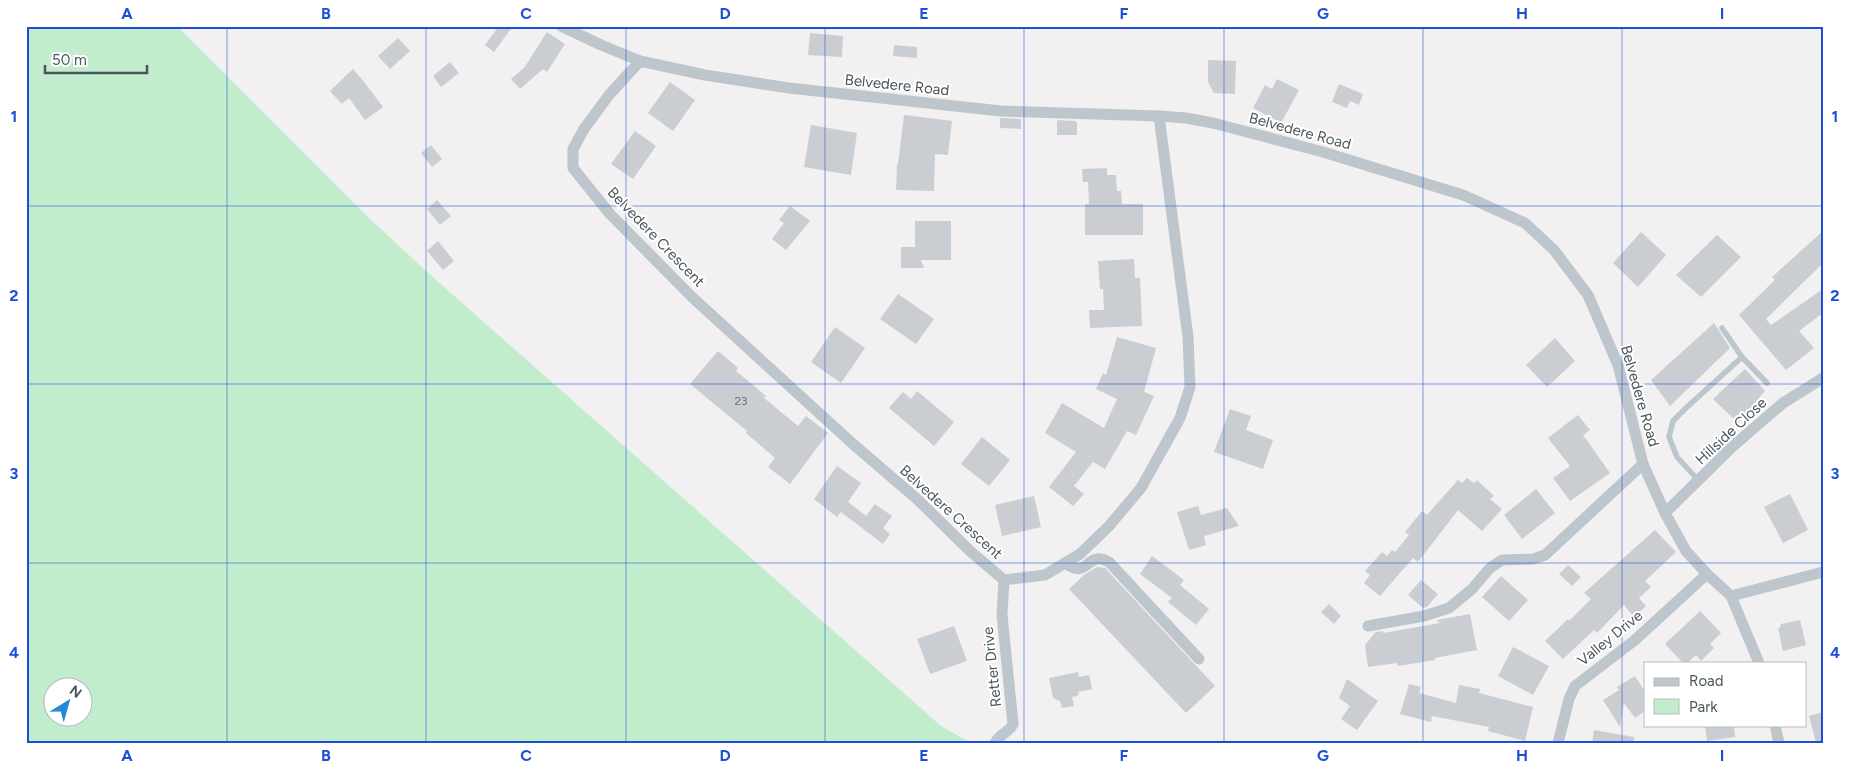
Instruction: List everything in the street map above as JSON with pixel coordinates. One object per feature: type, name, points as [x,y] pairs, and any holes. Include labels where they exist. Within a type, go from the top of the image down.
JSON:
[{"type":"street","name":"Belvedere Road","points":[[561,26],[601,46],[640,61],[715,77],[888,100],[1001,111],[1159,116],[1213,123],[1323,152],[1463,195],[1525,223],[1554,250],[1588,295],[1618,365],[1643,464],[1665,514],[1686,551],[1731,596],[1758,662]]},
{"type":"street","name":"Belvedere Crescent","points":[[640,61],[609,95],[584,129],[573,149],[573,168],[610,214],[694,298],[1004,580],[1045,575],[1080,554],[1109,526],[1141,488],[1180,418],[1190,387],[1188,337],[1159,116]]},
{"type":"street","name":"Hillside Close","points":[[1665,514],[1732,447],[1783,403],[1823,378]]},
{"type":"street","points":[[1368,626],[1424,616],[1449,608],[1472,589],[1490,568],[1502,560],[1533,559],[1545,555],[1643,464]]},
{"type":"street","points":[[1065,563],[1074,570],[1080,570],[1096,558],[1109,562],[1199,659]]},
{"type":"street","points":[[1731,596],[1823,572]]},
{"type":"street","name":"Valley Drive","points":[[1558,743],[1569,699],[1575,686],[1634,640],[1707,574]]},
{"type":"street","name":"Retter Drive","points":[[996,743],[997,739],[1011,730],[1013,724],[1002,615],[1004,580]]},
{"type":"street","points":[[1775,726],[1779,743]]},
{"type":"lane","points":[[1722,328],[1742,357],[1767,383]]},
{"type":"lane","points":[[1699,481],[1677,457],[1669,437],[1673,422],[1742,357]]},
{"type":"green space","points":[[26,26],[177,26],[369,218],[426,271],[941,726],[971,743],[26,743]]},
{"type":"building","points":[[499,26],[513,26],[494,52],[485,45]]},
{"type":"building","points":[[547,32],[565,44],[547,72],[543,69],[520,89],[511,79],[524,68]]},
{"type":"building","points":[[810,33],[843,36],[842,57],[808,55]]},
{"type":"building","points":[[398,38],[410,51],[390,69],[378,56]]},
{"type":"building","points":[[894,45],[917,47],[917,58],[893,56]]},
{"type":"building","points":[[1208,60],[1236,61],[1235,94],[1214,93],[1208,82]]},
{"type":"building","points":[[450,62],[459,73],[441,87],[433,76]]},
{"type":"building","points":[[353,69],[383,107],[365,120],[349,98],[342,104],[330,91]]},
{"type":"building","points":[[1277,79],[1299,90],[1281,123],[1253,108],[1265,85],[1272,89]]},
{"type":"building","points":[[670,82],[695,100],[673,131],[648,113]]},
{"type":"building","points":[[1339,84],[1363,94],[1359,105],[1350,101],[1347,108],[1332,102]]},
{"type":"building","points":[[904,115],[952,121],[948,155],[935,154],[934,191],[896,190],[897,164]]},
{"type":"building","points":[[1000,118],[1021,119],[1021,129],[1000,128]]},
{"type":"building","points":[[1057,120],[1075,121],[1077,123],[1077,135],[1057,135]]},
{"type":"building","points":[[811,125],[857,133],[851,175],[804,167]]},
{"type":"building","points":[[635,131],[656,146],[633,179],[611,164]]},
{"type":"building","points":[[431,145],[442,159],[432,167],[421,153]]},
{"type":"building","points":[[1107,168],[1107,175],[1116,175],[1117,191],[1121,191],[1122,204],[1143,204],[1143,235],[1085,235],[1085,204],[1089,204],[1088,182],[1083,182],[1082,169]]},
{"type":"building","points":[[437,200],[451,216],[440,225],[427,209]]},
{"type":"building","points":[[790,206],[810,221],[786,250],[772,239],[784,223],[779,220]]},
{"type":"building","points":[[915,221],[951,221],[951,260],[921,260],[924,268],[901,268],[901,247],[915,247]]},
{"type":"building","points":[[1823,231],[1823,263],[1766,319],[1771,325],[1823,289],[1823,313],[1799,331],[1814,348],[1786,370],[1739,315],[1775,280],[1772,277]]},
{"type":"building","points":[[1641,232],[1666,255],[1638,287],[1613,263]]},
{"type":"building","points":[[1717,235],[1741,257],[1701,297],[1676,275]]},
{"type":"building","points":[[438,241],[454,261],[443,270],[427,251]]},
{"type":"building","points":[[1134,259],[1135,278],[1140,278],[1142,326],[1090,328],[1089,310],[1104,310],[1103,289],[1100,289],[1098,261]]},
{"type":"building","points":[[898,294],[934,319],[916,344],[880,319]]},
{"type":"building","points":[[1714,323],[1730,348],[1670,406],[1651,380]]},
{"type":"building","points":[[835,327],[865,348],[841,383],[811,362]]},
{"type":"building","points":[[1117,337],[1156,348],[1144,392],[1154,396],[1136,435],[1127,431],[1105,469],[1093,462],[1074,486],[1084,494],[1073,506],[1049,487],[1076,452],[1045,433],[1062,403],[1104,428],[1117,399],[1096,389],[1103,373],[1106,375]]},
{"type":"building","points":[[1555,338],[1575,361],[1547,387],[1526,365]]},
{"type":"building","points":[[718,351],[738,368],[736,371],[766,396],[764,398],[798,426],[806,416],[828,433],[790,484],[768,467],[775,458],[746,433],[747,431],[690,384]]},
{"type":"building","points":[[1745,369],[1765,391],[1738,423],[1713,399]]},
{"type":"building","points":[[917,391],[954,422],[934,446],[889,408],[903,392],[911,399]]},
{"type":"building","points":[[1230,409],[1251,416],[1246,430],[1273,440],[1263,469],[1214,452]]},
{"type":"building","points":[[1578,415],[1590,430],[1583,435],[1610,473],[1570,501],[1553,478],[1570,466],[1548,438]]},
{"type":"building","points":[[982,437],[1010,460],[989,486],[961,464]]},
{"type":"building","points":[[837,466],[861,483],[848,502],[866,516],[875,504],[892,516],[883,528],[890,534],[883,544],[841,512],[837,517],[814,499]]},
{"type":"building","points":[[1467,478],[1474,483],[1477,480],[1494,496],[1490,499],[1502,509],[1482,531],[1458,510],[1418,562],[1413,558],[1380,596],[1364,583],[1370,575],[1365,571],[1382,552],[1387,556],[1392,550],[1395,552],[1409,535],[1405,532],[1422,511],[1427,515],[1458,480],[1462,483]]},
{"type":"building","points":[[1536,489],[1555,513],[1522,539],[1504,515]]},
{"type":"building","points":[[1790,494],[1808,530],[1783,543],[1764,507]]},
{"type":"building","points":[[1034,496],[1041,527],[1002,536],[995,505]]},
{"type":"building","points":[[1198,506],[1201,515],[1227,508],[1239,526],[1204,536],[1206,545],[1189,550],[1177,512]]},
{"type":"building","points":[[1655,530],[1676,552],[1645,581],[1651,587],[1639,598],[1646,606],[1634,617],[1624,605],[1597,633],[1594,630],[1563,659],[1545,641],[1591,599],[1584,593]]},
{"type":"building","points":[[1152,556],[1184,580],[1180,585],[1209,609],[1196,625],[1168,602],[1172,598],[1140,574]]},
{"type":"building","points":[[1568,565],[1581,577],[1572,586],[1559,574]]},
{"type":"building","points":[[1097,567],[1105,568],[1215,686],[1186,713],[1069,589],[1084,575]]},
{"type":"building","points":[[1501,576],[1528,600],[1509,621],[1482,597]]},
{"type":"building","points":[[1421,580],[1438,594],[1427,607],[1423,608],[1408,595]]},
{"type":"building","points":[[1329,604],[1341,616],[1334,624],[1321,612]]},
{"type":"building","points":[[1700,611],[1721,633],[1710,644],[1714,648],[1701,661],[1696,655],[1688,662],[1682,662],[1665,644]]},
{"type":"building","points":[[1470,614],[1477,650],[1398,666],[1397,663],[1368,667],[1365,645],[1376,632],[1383,631],[1383,633],[1440,623],[1437,620]]},
{"type":"building","points":[[1800,620],[1806,645],[1783,651],[1778,628],[1780,628],[1781,624]]},
{"type":"building","points":[[954,626],[967,661],[930,674],[917,639]]},
{"type":"building","points":[[1513,647],[1549,666],[1533,695],[1498,676]]},
{"type":"building","points":[[1078,672],[1079,677],[1089,675],[1092,689],[1078,692],[1079,695],[1072,697],[1074,706],[1062,708],[1060,701],[1053,698],[1049,678]]},
{"type":"building","points":[[1635,676],[1644,690],[1644,712],[1635,718],[1624,703],[1620,727],[1603,700],[1619,690],[1617,687]]},
{"type":"building","points":[[1347,679],[1378,701],[1357,730],[1341,719],[1350,706],[1339,698]]},
{"type":"building","points":[[1409,684],[1421,687],[1419,693],[1456,703],[1459,685],[1480,689],[1479,693],[1533,707],[1525,741],[1488,731],[1489,727],[1432,716],[1431,722],[1400,714]]},
{"type":"building","points":[[1823,712],[1823,743],[1816,743],[1809,716]]},
{"type":"building","points":[[1705,726],[1734,726],[1735,737],[1707,741]]},
{"type":"building","points":[[1594,730],[1634,737],[1634,743],[1592,743]]}]
